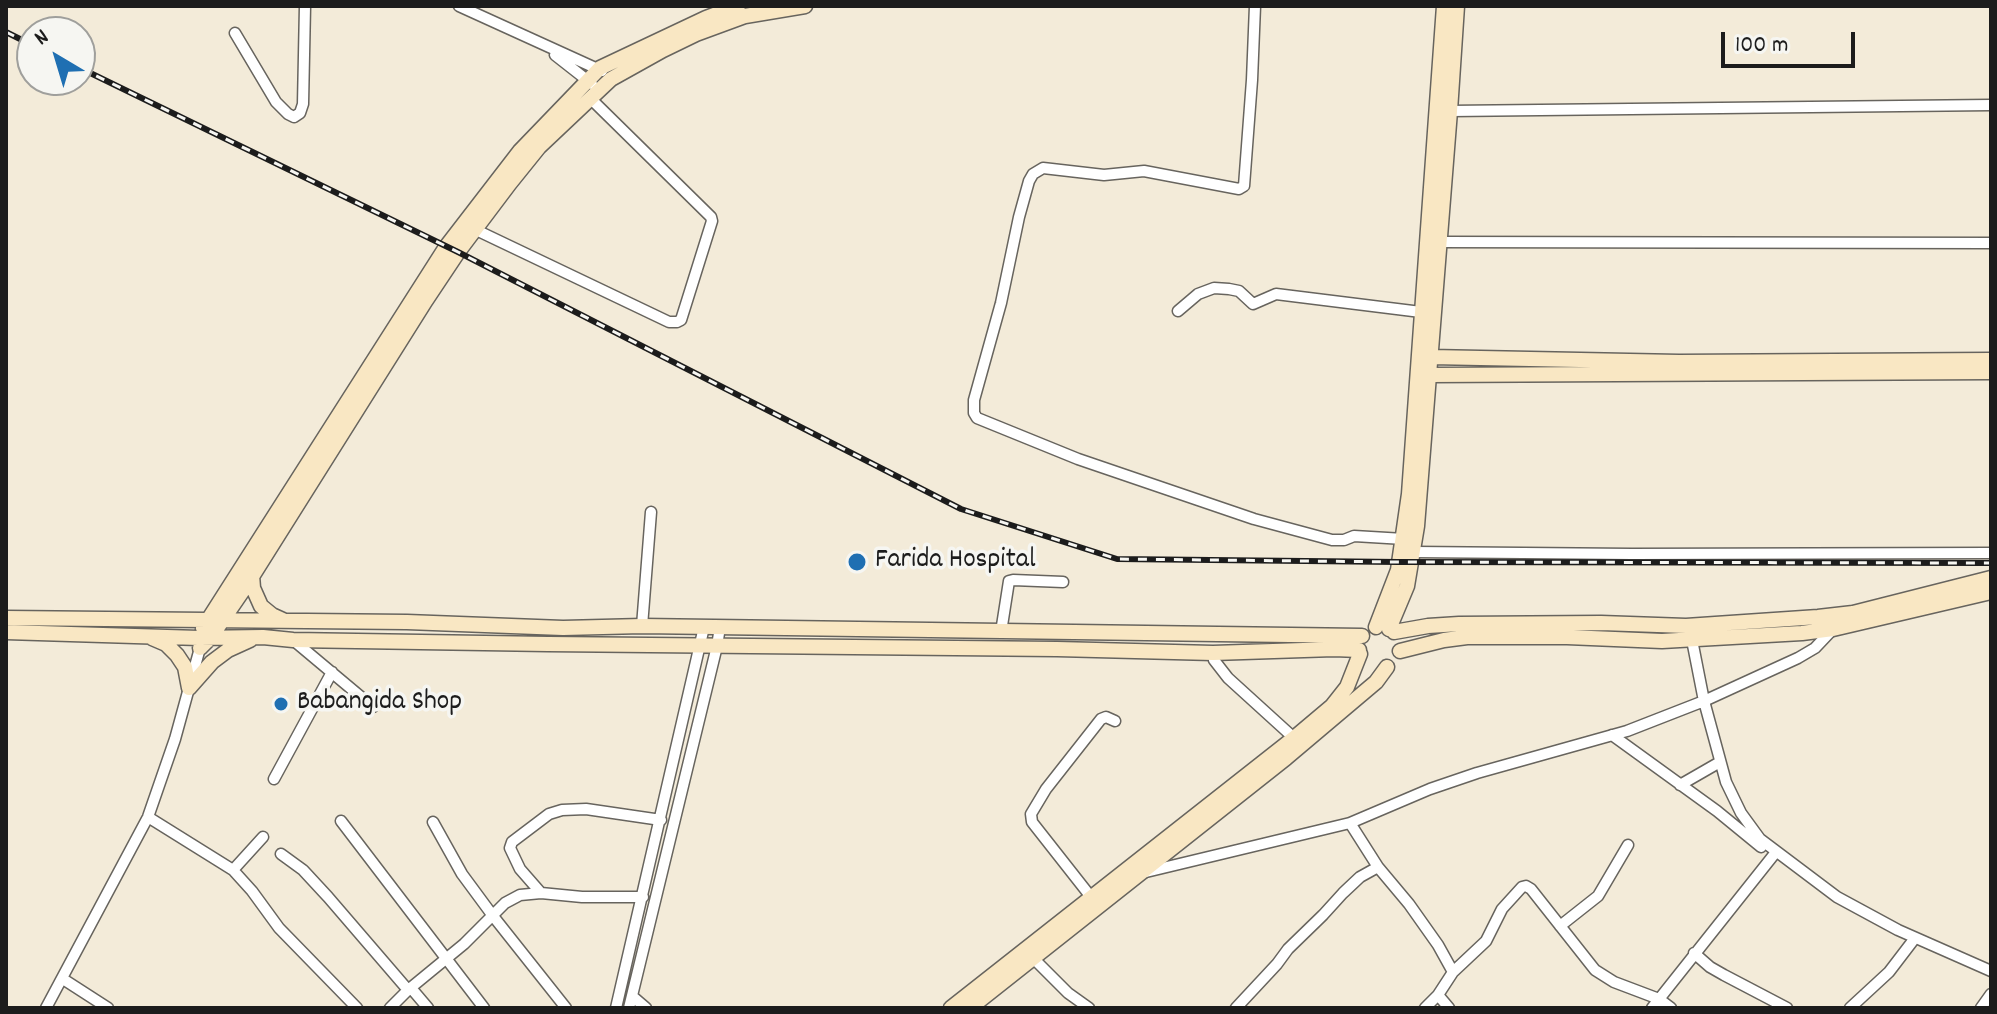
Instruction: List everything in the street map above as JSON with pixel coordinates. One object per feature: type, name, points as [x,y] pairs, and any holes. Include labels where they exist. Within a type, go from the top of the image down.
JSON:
[{"type":"street","points":[[235,33],[276,102],[294,117],[300,113],[303,104],[305,6]]},
{"type":"street","points":[[459,6],[606,74],[745,16],[805,6]]},
{"type":"street","points":[[214,621],[252,575],[474,229],[539,147],[606,74],[706,18],[738,6]]},
{"type":"street","points":[[1255,6],[1244,186],[1239,189],[1144,171],[1104,175],[1043,168],[1033,174],[1019,217],[1001,303],[974,400],[974,413],[977,418],[1078,459],[1254,519],[1332,540],[1354,536],[1404,539]]},
{"type":"street","points":[[1386,629],[1404,539],[1409,494],[1444,6]]},
{"type":"street","points":[[1386,629],[1407,586],[1414,552],[1457,6]]},
{"type":"street","points":[[474,229],[669,322],[681,320],[711,217],[592,89],[540,44]]},
{"type":"street","points":[[46,1008],[148,817],[175,739],[203,641],[214,621],[446,247],[520,151],[592,89]]},
{"type":"street","points":[[1450,111],[1991,105]]},
{"type":"street","points":[[1439,242],[1991,243]]},
{"type":"street","points":[[1178,311],[1198,294],[1214,288],[1239,291],[1253,304],[1276,294],[1421,312]]},
{"type":"street","points":[[1431,357],[1679,362],[1991,360]]},
{"type":"street","points":[[1430,375],[1991,372]]},
{"type":"street","points":[[642,626],[651,512]]},
{"type":"street","points":[[1414,552],[1991,553]]},
{"type":"street","points":[[252,575],[253,588],[261,606],[285,621]]},
{"type":"street","points":[[951,1008],[1294,738],[1340,697],[1347,687],[1368,630],[1505,623],[1686,626],[1794,619],[1853,613],[1991,578]]},
{"type":"street","points":[[1001,632],[1009,581],[1063,582]]},
{"type":"street","points":[[1400,651],[1467,637],[1662,641],[1802,633],[1833,629],[1991,592]]},
{"type":"street","points":[[6,618],[1001,632],[1360,647]]},
{"type":"street","points":[[616,1008],[704,627]]},
{"type":"street","points":[[629,1008],[720,627]]},
{"type":"street","points":[[970,1008],[1144,872],[1376,682],[1398,658],[1400,651],[1398,637],[1386,629]]},
{"type":"street","points":[[1144,872],[1350,823],[1477,773],[1612,735],[1704,701],[1798,658],[1815,648],[1833,629]]},
{"type":"street","points":[[6,632],[203,641],[263,637],[293,640],[1213,653],[1360,647]]},
{"type":"street","points":[[144,636],[159,640],[177,655],[185,667],[189,688]]},
{"type":"street","points":[[189,688],[203,670],[220,656],[237,645],[263,637]]},
{"type":"street","points":[[293,640],[373,707]]},
{"type":"street","points":[[1692,640],[1704,701],[1726,782],[1741,813],[1774,854]]},
{"type":"street","points":[[1360,647],[1364,661],[1371,666],[1387,667]]},
{"type":"street","points":[[1334,649],[1349,679]]},
{"type":"street","points":[[1213,653],[1228,678],[1294,738]]},
{"type":"street","points":[[274,779],[332,672]]},
{"type":"street","points":[[1091,897],[1032,822],[1031,814],[1046,789],[1101,719],[1106,717],[1115,721]]},
{"type":"street","points":[[1612,735],[1837,897],[1915,938],[1991,971]]},
{"type":"street","points":[[1680,785],[1720,762]]},
{"type":"street","points":[[541,893],[520,869],[510,848],[512,842],[549,814],[586,809],[661,820]]},
{"type":"street","points":[[148,817],[236,873],[279,928],[357,1008]]},
{"type":"street","points":[[341,821],[484,1008]]},
{"type":"street","points":[[433,822],[462,874],[566,1008]]},
{"type":"street","points":[[1350,823],[1378,867],[1438,945],[1453,972]]},
{"type":"street","points":[[236,873],[263,837]]},
{"type":"street","points":[[1560,926],[1598,896],[1628,845]]},
{"type":"street","points":[[281,854],[303,870],[428,1008]]},
{"type":"street","points":[[1656,1004],[1774,854]]},
{"type":"street","points":[[1236,1008],[1343,893],[1360,877],[1378,867]]},
{"type":"street","points":[[1425,1008],[1453,972],[1486,941],[1502,909],[1523,886],[1531,889],[1595,970],[1656,1004],[1671,1008]]},
{"type":"street","points":[[390,1008],[505,903],[520,895],[643,897]]},
{"type":"street","points":[[1850,1008],[1889,972],[1915,938]]},
{"type":"street","points":[[1694,953],[1710,967],[1787,1008]]},
{"type":"street","points":[[1033,958],[1068,993],[1089,1008]]},
{"type":"street","points":[[63,979],[108,1008]]},
{"type":"street","points":[[1981,1008],[1991,994]]},
{"type":"street","points":[[1438,995],[1449,1008]]},
{"type":"street","points":[[632,996],[646,1008]]},
{"type":"railway","points":[[6,32],[16,37]]},
{"type":"railway","points":[[96,76],[458,252],[961,509],[1117,559],[1991,563]]},
{"type":"place","name":"Farida Hospital","points":[[857,562]]},
{"type":"place","name":"Babangida Shop","points":[[281,704]]}]
